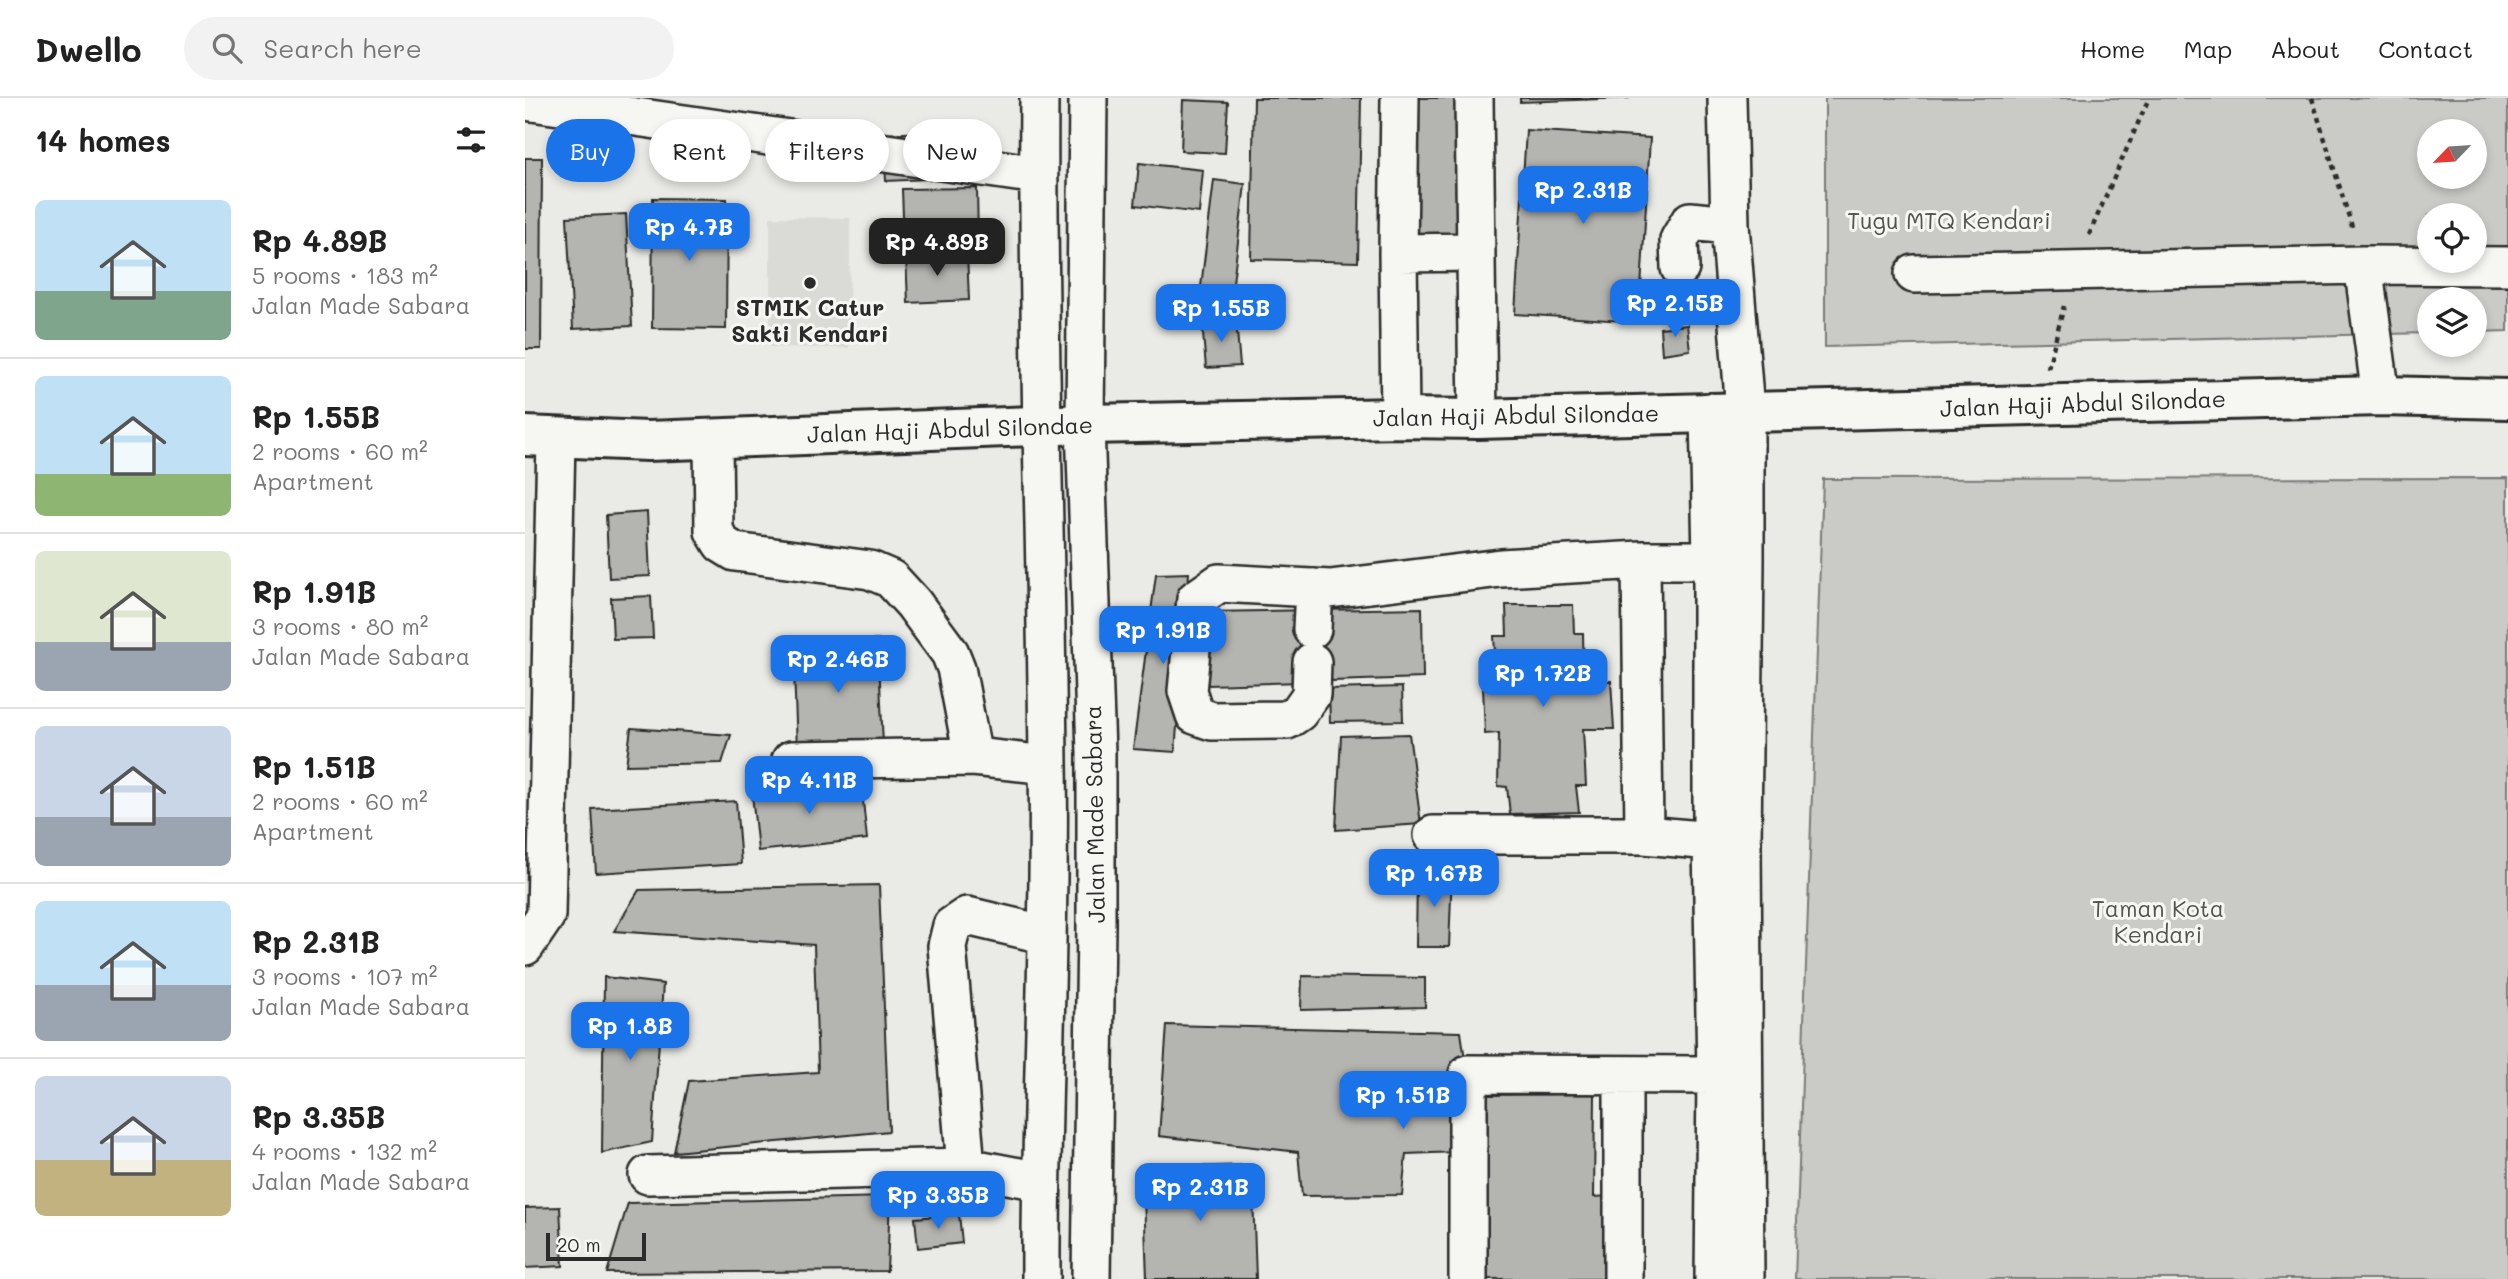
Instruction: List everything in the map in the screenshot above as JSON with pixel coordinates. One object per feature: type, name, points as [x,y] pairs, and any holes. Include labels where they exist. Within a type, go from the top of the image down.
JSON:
[{"type":"highway","name":"Jalan Haji Abdul Silondae","points":[[540,437],[647,441],[1085,424],[1478,419],[2381,396],[2508,399]]},
{"type":"street","name":"Jalan Made Sabara","points":[[1031,1278],[1040,1181],[1047,935],[1048,765],[1041,427],[1039,98]]},
{"type":"street","name":"Jalan Made Sabara","points":[[1088,98],[1085,424],[1096,754],[1091,1279]]},
{"type":"street","points":[[1400,98],[1400,418]]},
{"type":"street","points":[[1473,98],[1478,419]]},
{"type":"street","points":[[1714,1279],[1716,1075],[1712,841],[1712,560],[1727,412],[1730,225],[1727,98]]},
{"type":"street","points":[[525,102],[1038,175]]},
{"type":"street","points":[[1680,268],[1679,240],[1691,221],[1730,225]]},
{"type":"street","points":[[1398,253],[1476,252]]},
{"type":"street","points":[[2363,265],[2381,396]]},
{"type":"street","points":[[1915,274],[2363,265],[2508,266]]},
{"type":"street","points":[[1727,412],[1745,561],[1742,844],[1745,1279]]},
{"type":"street","points":[[525,946],[546,915],[539,569],[540,437]]},
{"type":"street","points":[[713,439],[714,531],[722,544],[735,552],[870,569],[891,579],[913,603],[950,653],[956,668],[973,757]]},
{"type":"street","points":[[1314,588],[1311,695],[1299,712],[1287,720],[1212,721],[1195,715],[1187,691],[1196,599],[1219,583],[1314,588],[1330,589],[1501,568],[1641,560],[1712,560]]},
{"type":"street","points":[[1641,560],[1644,835]]},
{"type":"street","points":[[791,760],[973,757],[1048,765]]},
{"type":"street","points":[[1433,835],[1644,835],[1712,841]]},
{"type":"street","points":[[965,1167],[947,946],[952,926],[967,916],[1047,935]]},
{"type":"street","points":[[1468,1279],[1468,1074],[1716,1075]]},
{"type":"street","points":[[1623,1075],[1623,1279]]},
{"type":"street","points":[[647,1175],[965,1167],[1040,1181]]},
{"type":"path","points":[[2312,98],[2363,265]]},
{"type":"shaded area","name":"STMIK Catur Sakti Kendari","points":[[770,217],[850,218],[849,348],[770,347]]},
{"type":"green space","name":"Tugu MTQ Kendari","points":[[1825,98],[2508,98],[2508,331],[2487,332],[2487,287],[2417,287],[2417,333],[1825,347]]},
{"type":"green space","name":"Taman Kota Kendari","points":[[2508,478],[2508,1279],[1795,1279],[1823,479]]},
{"type":"building","points":[[1254,98],[1361,98],[1358,262],[1251,259]]},
{"type":"building","points":[[1386,98],[1490,98],[1489,240],[1386,240]]},
{"type":"building","points":[[1520,98],[1630,98],[1520,102]]},
{"type":"building","points":[[1183,100],[1228,102],[1225,153],[1181,151]]},
{"type":"building","points":[[1526,130],[1650,138],[1639,322],[1515,314]]},
{"type":"building","points":[[903,133],[903,180],[889,181],[889,134]]},
{"type":"building","points":[[525,158],[542,158],[541,349],[525,349]]},
{"type":"building","points":[[1139,163],[1203,170],[1199,213],[1135,205]]},
{"type":"building","points":[[1214,180],[1245,184],[1232,291],[1201,287]]},
{"type":"building","points":[[977,188],[978,242],[904,244],[902,189]]},
{"type":"building","points":[[653,198],[727,199],[726,329],[652,328]]},
{"type":"building","points":[[626,214],[632,326],[573,329],[567,217]]},
{"type":"building","points":[[967,253],[969,300],[908,303],[906,255]]},
{"type":"building","points":[[1236,319],[1240,366],[1206,368],[1202,322]]},
{"type":"building","points":[[1687,325],[1690,350],[1662,354],[1660,328]]},
{"type":"building","points":[[647,512],[650,576],[609,578],[606,515]]},
{"type":"building","points":[[1189,573],[1175,752],[1133,749],[1156,574]]},
{"type":"building","points":[[651,596],[653,638],[613,639],[611,598]]},
{"type":"building","points":[[1506,605],[1573,605],[1574,633],[1583,633],[1584,681],[1611,681],[1614,729],[1583,729],[1586,786],[1576,786],[1579,812],[1510,814],[1507,787],[1498,786],[1499,733],[1485,734],[1483,687],[1497,686],[1494,636],[1507,636]]},
{"type":"building","points":[[1422,608],[1423,678],[1208,685],[1206,612]]},
{"type":"building","points":[[878,640],[883,745],[797,749],[793,644]]},
{"type":"building","points":[[1402,687],[1403,721],[1330,722],[1329,689]]},
{"type":"building","points":[[631,728],[731,735],[722,763],[626,765]]},
{"type":"building","points":[[1409,734],[1421,824],[1336,830],[1341,736]]},
{"type":"building","points":[[861,782],[867,839],[758,851],[752,794]]},
{"type":"building","points":[[736,801],[741,864],[596,873],[592,809]]},
{"type":"building","points":[[1452,871],[1449,947],[1416,947],[1417,874]]},
{"type":"building","points":[[879,885],[889,1131],[674,1152],[689,1081],[818,1072],[814,945],[614,931],[639,890]]},
{"type":"building","points":[[1302,976],[1425,978],[1425,1007],[1301,1010]]},
{"type":"building","points":[[604,977],[663,984],[652,1142],[602,1153]]},
{"type":"building","points":[[1167,1025],[1461,1032],[1467,1073],[1489,1071],[1490,1095],[1595,1094],[1594,1197],[1629,1195],[1627,1279],[1487,1279],[1486,1112],[1458,1152],[1406,1154],[1402,1195],[1302,1196],[1298,1152],[1159,1136]]},
{"type":"building","points":[[1252,1165],[1256,1279],[1147,1279],[1143,1168]]},
{"type":"building","points":[[890,1197],[887,1271],[607,1273],[628,1203]]},
{"type":"building","points":[[560,1207],[563,1266],[525,1268],[525,1208]]},
{"type":"building","points":[[959,1214],[962,1243],[918,1248],[915,1218]]},
{"type":"place","name":"STMIK Catur Sakti Kendari","points":[[810,283]]}]
